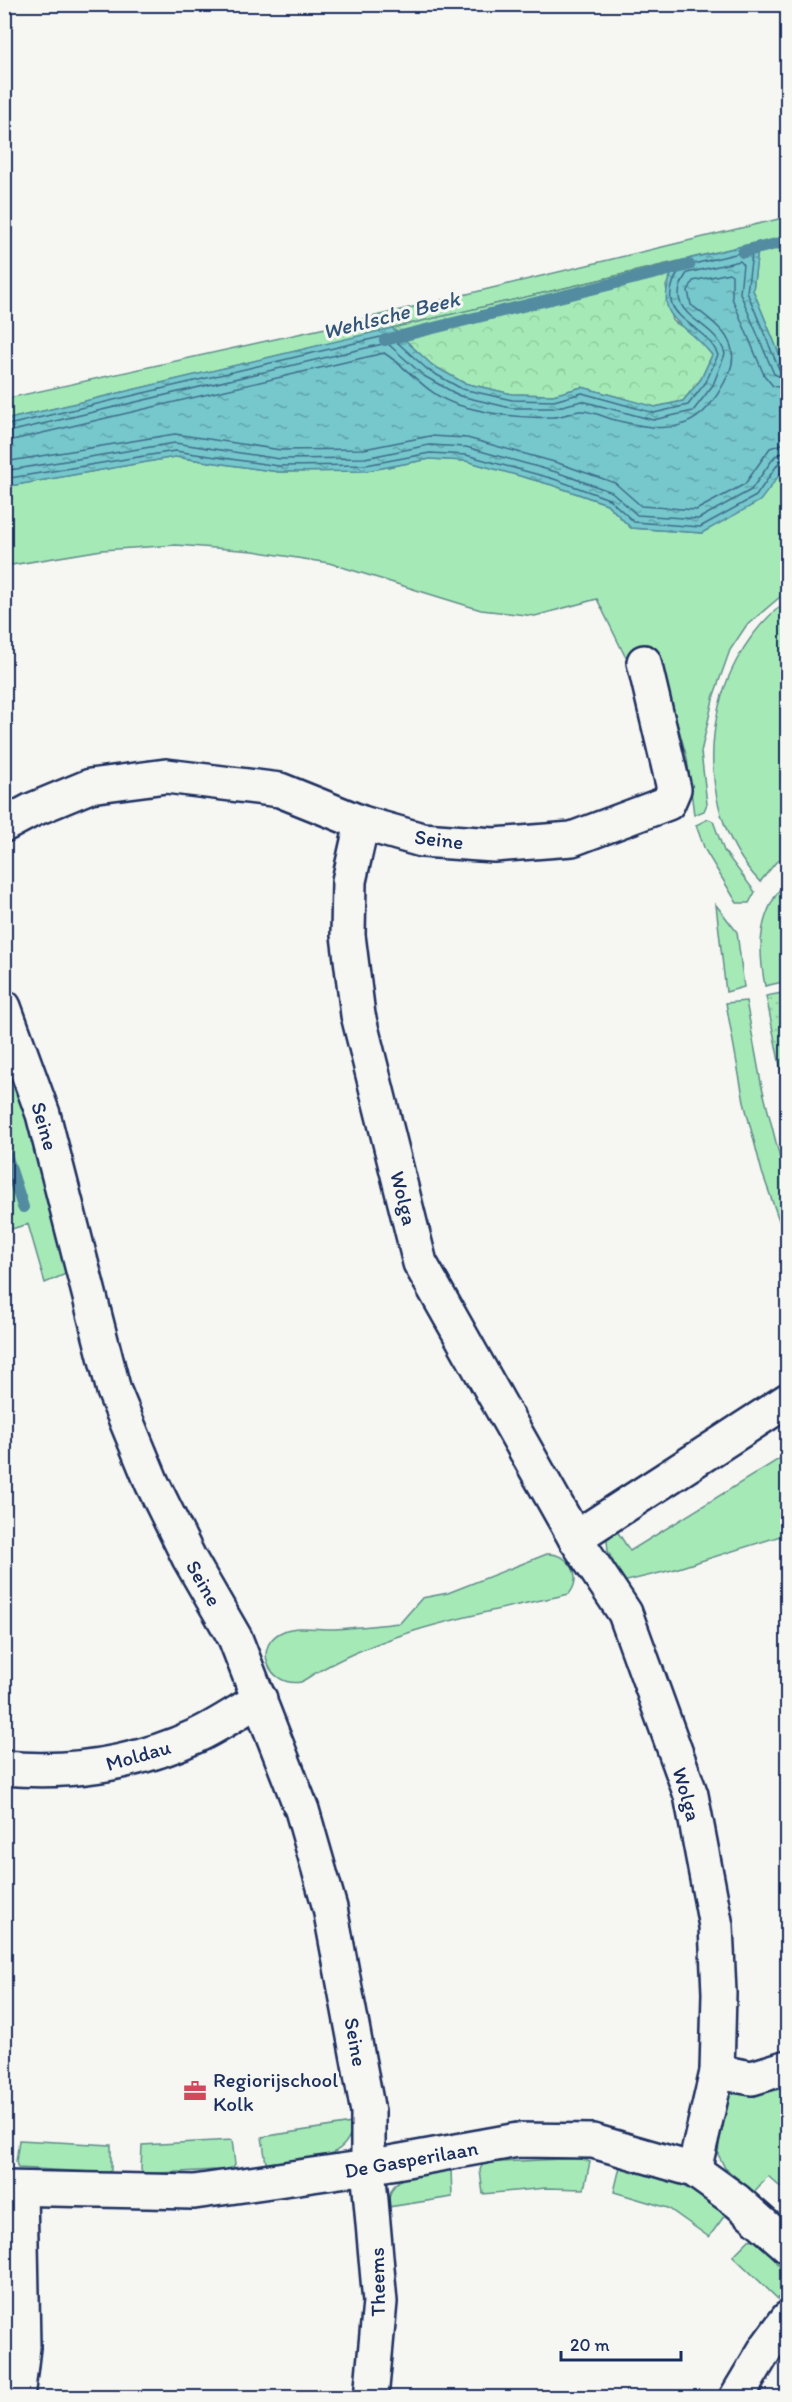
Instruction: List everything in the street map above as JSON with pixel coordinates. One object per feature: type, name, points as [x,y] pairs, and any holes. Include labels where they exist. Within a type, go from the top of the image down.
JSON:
[{"type":"street","name":"Seine","points":[[4,825],[32,810],[90,786],[166,776],[280,790],[362,823],[422,840],[494,845],[572,839],[668,803],[674,789],[644,662]]},
{"type":"street","name":"Wolga","points":[[362,823],[350,881],[348,924],[358,1014],[420,1263],[575,1538],[625,1613],[691,1795],[716,1926],[719,1993],[717,2072],[694,2170]]},
{"type":"street","name":"Seine","points":[[4,1007],[43,1114],[114,1391],[152,1483],[189,1558],[235,1638],[302,1810],[330,1908],[368,2112],[368,2167]]},
{"type":"street","points":[[575,1538],[788,1400]]},
{"type":"street","name":"Moldau","points":[[4,1768],[84,1769],[140,1758],[197,1736],[260,1699]]},
{"type":"street","points":[[717,2072],[752,2078],[788,2067]]},
{"type":"street","name":"De Gasperilaan","points":[[12,2189],[194,2192],[368,2167],[528,2140],[593,2140],[694,2170],[737,2201],[788,2246]]},
{"type":"street","name":"Theems","points":[[368,2167],[380,2301],[371,2397]]},
{"type":"street","points":[[12,2189],[22,2347],[17,2397]]},
{"type":"street","points":[[736,2397],[766,2348],[788,2318]]},
{"type":"green space","points":[[787,217],[787,373],[753,290],[759,242],[5,420],[4,399],[330,327]]},
{"type":"green space","points":[[676,262],[666,286],[673,321],[695,335],[712,355],[701,379],[683,401],[655,407],[582,387],[553,395],[512,394],[464,383],[432,365],[392,328]]},
{"type":"green space","points":[[175,457],[279,472],[366,471],[430,459],[466,461],[552,485],[607,504],[631,528],[702,533],[781,473],[787,458],[787,591],[746,626],[730,650],[714,695],[701,752],[707,804],[704,811],[694,815],[687,758],[656,649],[625,656],[597,599],[535,616],[481,610],[329,563],[253,551],[176,545],[102,550],[5,566],[5,485]]},
{"type":"green space","points":[[787,601],[787,855],[776,862],[760,882],[736,850],[721,814],[714,775],[714,736],[722,697],[737,661],[758,628]]},
{"type":"green space","points":[[708,819],[713,821],[724,851],[755,892],[749,903],[737,903],[705,850],[696,825]]},
{"type":"green space","points":[[787,880],[787,981],[765,986],[761,956],[762,930],[771,905]]},
{"type":"green space","points":[[716,905],[737,932],[744,987],[726,992]]},
{"type":"green space","points":[[788,992],[787,1101],[766,996]]},
{"type":"green space","points":[[746,1001],[761,1083],[787,1186],[787,1243],[762,1172],[744,1102],[726,1003]]},
{"type":"green space","points":[[4,1043],[29,1109],[68,1273],[45,1283],[28,1224],[5,1231],[5,1213],[9,1211],[4,1194]]},
{"type":"green space","points":[[787,1454],[787,1534],[672,1570],[623,1582],[608,1551],[606,1530],[615,1528],[630,1551]]},
{"type":"green space","points":[[547,1554],[562,1557],[572,1567],[575,1580],[569,1594],[465,1617],[397,1637],[332,1664],[301,1682],[289,1682],[280,1678],[272,1672],[268,1664],[266,1654],[268,1645],[274,1637],[284,1631],[296,1628],[335,1629],[400,1623],[422,1598],[448,1593]]},
{"type":"green space","points":[[786,2083],[787,2193],[768,2176],[754,2192],[725,2168],[718,2154],[724,2099],[744,2088]]},
{"type":"green space","points":[[352,2123],[349,2136],[343,2146],[334,2153],[309,2160],[270,2165],[266,2163],[262,2137]]},
{"type":"green space","points":[[19,2140],[111,2145],[111,2170],[108,2173],[18,2168],[16,2162]]},
{"type":"green space","points":[[232,2140],[235,2164],[232,2169],[145,2174],[141,2170],[142,2145]]},
{"type":"green space","points":[[580,2158],[590,2162],[584,2189],[546,2188],[483,2194],[480,2170],[483,2163]]},
{"type":"green space","points":[[626,2164],[679,2184],[703,2198],[725,2215],[709,2237],[668,2208],[614,2192],[620,2167]]},
{"type":"green space","points":[[447,2168],[451,2170],[452,2197],[388,2207],[389,2195],[393,2187],[407,2176]]},
{"type":"green space","points":[[755,2239],[775,2259],[782,2273],[782,2290],[778,2299],[733,2256],[749,2240]]},
{"type":"water","points":[[759,242],[753,290],[787,373],[787,458],[781,473],[760,501],[702,533],[631,528],[607,504],[552,485],[466,461],[430,459],[366,471],[279,472],[175,457],[5,485],[5,420],[392,328],[432,365],[464,383],[512,394],[553,395],[582,387],[655,407],[683,401],[701,379],[712,355],[672,316],[668,307],[666,296],[676,262]]},
{"type":"waterway","name":"Wehlsche Beek","points":[[743,252],[788,241]]},
{"type":"waterway","name":"Wehlsche Beek","points":[[385,340],[689,265]]},
{"type":"waterway","points":[[4,1148],[23,1207]]},
{"type":"place","name":"Regiorijschool Kolk","points":[[195,2091]]}]
